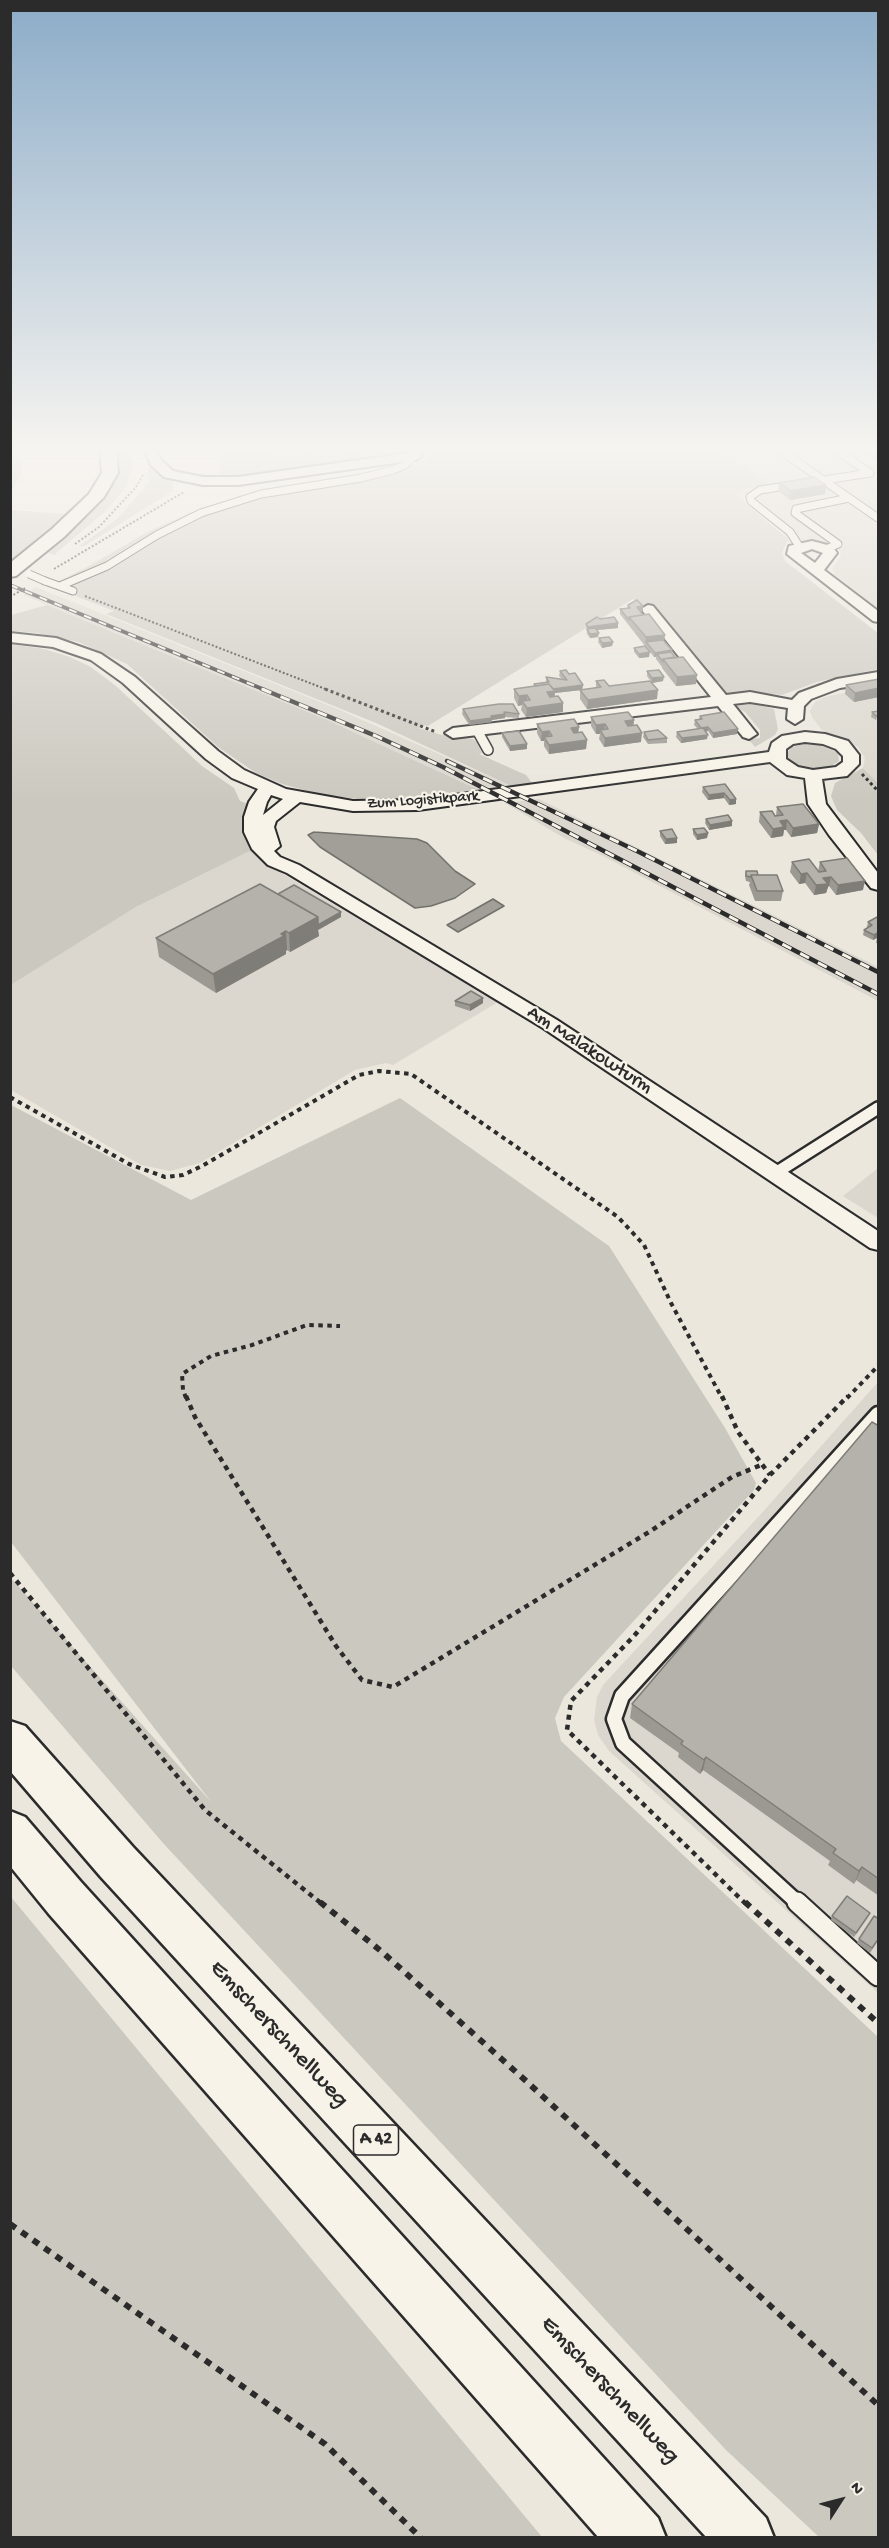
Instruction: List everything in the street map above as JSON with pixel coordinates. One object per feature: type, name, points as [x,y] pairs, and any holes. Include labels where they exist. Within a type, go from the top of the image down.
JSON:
[{"type":"highway","name":"Emscherschnellweg","points":[[10,1740],[117,1862],[746,2538]]},
{"type":"highway","points":[[10,1832],[73,1907],[638,2538]]},
{"type":"street","points":[[808,565],[879,618]]},
{"type":"street","points":[[816,571],[822,565]]},
{"type":"street","points":[[648,609],[749,734]]},
{"type":"street","name":"Zum Logistikpark","points":[[10,637],[65,646],[105,662],[129,680],[219,761],[252,782],[296,797],[353,806],[418,805],[776,756]]},
{"type":"street","points":[[805,737],[796,721],[796,705],[805,696],[819,690],[879,676]]},
{"type":"street","points":[[453,734],[750,697],[796,705]]},
{"type":"street","points":[[805,737],[834,742],[848,750],[853,759],[847,769],[841,772],[813,775],[793,771],[779,762],[776,752],[782,743],[805,737]]},
{"type":"street","points":[[813,775],[817,804],[879,884]]},
{"type":"street","name":"Am Malakowturm","points":[[267,788],[258,802],[253,817],[254,832],[258,845],[274,861],[293,869],[550,1024],[879,1242]]},
{"type":"street","name":"Am Malakowturm","points":[[293,869],[272,848],[265,827],[268,819],[296,797]]},
{"type":"lane","points":[[60,586],[109,565]]},
{"type":"lane","points":[[18,572],[47,577],[73,591]]},
{"type":"lane","points":[[478,732],[488,750]]},
{"type":"lane","points":[[774,1174],[879,1108]]},
{"type":"lane","points":[[879,1414],[622,1696],[614,1719],[623,1743],[879,1976]]},
{"type":"path","points":[[47,577],[67,565]]},
{"type":"path","points":[[73,591],[425,728]]},
{"type":"path","points":[[10,1097],[129,1164],[165,1177],[183,1175],[202,1166],[359,1075],[379,1071],[411,1074],[586,1193],[618,1217],[644,1245],[671,1303],[717,1386],[738,1432],[770,1474]]},
{"type":"path","points":[[340,1326],[307,1325],[252,1345],[211,1356],[182,1374],[183,1390],[195,1417],[336,1646],[362,1680],[370,1683],[393,1687],[649,1532],[732,1478],[761,1465]]},
{"type":"path","points":[[879,1366],[770,1474],[634,1636],[571,1701],[567,1730],[739,1897],[879,2023]]},
{"type":"path","points":[[10,1573],[205,1810],[390,1959],[879,2405]]},
{"type":"path","points":[[10,2224],[325,2444],[421,2538]]},
{"type":"shaded area","points":[[790,565],[878,633],[878,669],[817,682],[782,695],[750,692],[725,695],[633,599],[428,726],[423,725],[418,728],[442,735],[473,739],[482,753],[479,754],[526,775],[532,783],[511,786],[376,723],[106,614],[114,611],[50,586],[89,566]]},
{"type":"shaded area","points":[[835,565],[878,565],[878,609],[835,575],[833,568]]},
{"type":"shaded area","points":[[36,587],[340,710],[511,786],[479,790],[325,719],[23,595]]},
{"type":"shaded area","points":[[47,605],[325,719],[479,790],[398,799],[359,799],[323,795],[282,784],[256,773],[218,747],[127,664],[78,642],[37,633],[11,631],[11,615]]},
{"type":"shaded area","points":[[11,644],[44,649],[70,657],[91,667],[116,686],[202,766],[234,788],[240,801],[248,804],[244,824],[254,849],[136,907],[11,985]]},
{"type":"shaded area","points":[[878,685],[878,783],[863,768],[865,758],[858,747],[822,730],[810,711],[815,702],[825,697]]},
{"type":"shaded area","points":[[754,704],[774,709],[778,729],[775,735],[755,747],[748,739],[760,738],[760,730],[745,712],[734,706]]},
{"type":"shaded area","points":[[817,744],[830,748],[838,754],[839,761],[832,766],[819,769],[799,766],[789,760],[787,753],[792,747]]},
{"type":"shaded area","points":[[863,768],[878,783],[878,855],[861,833],[837,810],[831,796],[835,783]]},
{"type":"shaded area","points":[[539,799],[878,967],[878,1001],[603,856],[564,838],[505,803]]},
{"type":"shaded area","points":[[314,832],[417,839],[427,843],[455,871],[475,884],[455,898],[431,906],[415,908],[320,847],[308,835]]},
{"type":"shaded area","points":[[254,849],[283,874],[498,1002],[393,1065],[386,1063],[355,1070],[200,1163],[170,1171],[141,1165],[11,1090],[11,985],[136,907]]},
{"type":"shaded area","points":[[493,899],[504,906],[458,932],[447,925]]},
{"type":"shaded area","points":[[400,1098],[609,1246],[725,1428],[756,1483],[754,1490],[564,1697],[555,1718],[561,1741],[878,2037],[878,2537],[819,2537],[726,2450],[163,1843],[11,1666],[11,1578],[212,1803],[11,1542],[11,1105],[191,1200]]},
{"type":"shaded area","points":[[878,1168],[878,1218],[843,1196]]},
{"type":"shaded area","points":[[878,1382],[878,1993],[609,1751],[598,1735],[594,1720],[597,1697],[603,1685],[760,1515]]},
{"type":"shaded area","points":[[11,1897],[542,2537],[11,2537]]},
{"type":"building","points":[[637,600],[643,606],[637,607],[643,615],[629,617],[629,620],[620,609],[630,608],[628,605]]},
{"type":"building","points":[[649,614],[665,635],[646,637],[629,617]]},
{"type":"building","points":[[597,617],[600,619],[614,617],[618,623],[588,627],[586,624]]},
{"type":"building","points":[[595,628],[599,633],[590,634],[587,629]]},
{"type":"building","points":[[609,637],[613,642],[602,643],[599,638]]},
{"type":"building","points":[[663,640],[672,650],[655,653],[646,642]]},
{"type":"building","points":[[645,646],[650,652],[639,654],[634,648]]},
{"type":"building","points":[[671,652],[675,657],[663,659],[663,662],[657,654]]},
{"type":"building","points":[[683,657],[697,675],[677,677],[663,659]]},
{"type":"building","points":[[566,670],[569,674],[575,673],[583,685],[553,689],[549,684],[536,686],[534,684],[549,682],[546,677],[567,680],[560,671]]},
{"type":"building","points":[[659,670],[664,677],[652,678],[647,671]]},
{"type":"building","points":[[879,679],[879,688],[855,693],[846,685]]},
{"type":"building","points":[[604,680],[609,686],[650,681],[658,690],[588,700],[580,690],[601,687],[596,681]]},
{"type":"building","points":[[549,684],[555,691],[547,692],[550,697],[558,696],[563,703],[527,708],[522,701],[530,700],[527,695],[519,696],[514,689]]},
{"type":"building","points":[[513,704],[519,714],[504,712],[505,714],[491,716],[492,718],[470,721],[463,709]]},
{"type":"building","points":[[628,712],[634,720],[625,721],[628,726],[637,725],[642,733],[605,738],[600,730],[608,729],[605,724],[596,725],[591,717]]},
{"type":"building","points":[[724,712],[738,729],[713,733],[708,727],[701,728],[695,720],[702,719],[700,716]]},
{"type":"building","points":[[574,719],[579,727],[571,728],[574,733],[582,732],[587,740],[549,745],[544,737],[552,736],[549,731],[542,732],[537,724]]},
{"type":"building","points":[[703,728],[708,735],[682,738],[677,732]]},
{"type":"building","points":[[658,730],[667,738],[648,740],[644,732]]},
{"type":"building","points":[[519,731],[527,744],[510,746],[502,733]]},
{"type":"building","points":[[725,784],[736,799],[730,800],[724,793],[709,795],[703,787]]},
{"type":"building","points":[[803,804],[819,824],[793,828],[787,820],[780,821],[784,827],[773,829],[760,812],[772,811],[775,816],[783,815],[777,807]]},
{"type":"building","points":[[728,815],[732,821],[710,825],[706,819]]},
{"type":"building","points":[[704,828],[708,833],[697,835],[693,829]]},
{"type":"building","points":[[672,829],[677,838],[666,839],[660,831]]},
{"type":"building","points":[[847,858],[865,881],[838,885],[831,877],[823,878],[828,884],[816,885],[807,873],[801,874],[792,862],[809,859],[819,872],[826,871],[820,862]]},
{"type":"building","points":[[746,871],[757,871],[758,875],[746,876]]},
{"type":"building","points":[[751,875],[777,875],[783,891],[757,891]]},
{"type":"building","points":[[260,884],[318,917],[289,933],[286,931],[281,934],[284,936],[213,974],[156,938]]},
{"type":"building","points":[[294,885],[341,912],[318,925],[318,917],[278,894]]},
{"type":"building","points":[[879,916],[879,932],[874,935],[864,930],[872,925],[868,922]]},
{"type":"building","points":[[471,991],[483,998],[470,1005],[455,1001]]},
{"type":"building","points":[[872,1422],[879,1426],[879,1879],[862,1867],[859,1871],[833,1853],[836,1849],[706,1757],[704,1760],[681,1744],[683,1741],[632,1704]]},
{"type":"building","points":[[847,1896],[870,1913],[856,1933],[832,1916]]},
{"type":"building","points":[[874,1916],[879,1919],[879,1938],[872,1948],[859,1939]]},
{"type":"railway","points":[[10,585],[265,690]]},
{"type":"railway","points":[[262,689],[376,736],[443,767],[878,994]]},
{"type":"railway","points":[[447,761],[639,852],[878,972]]}]
